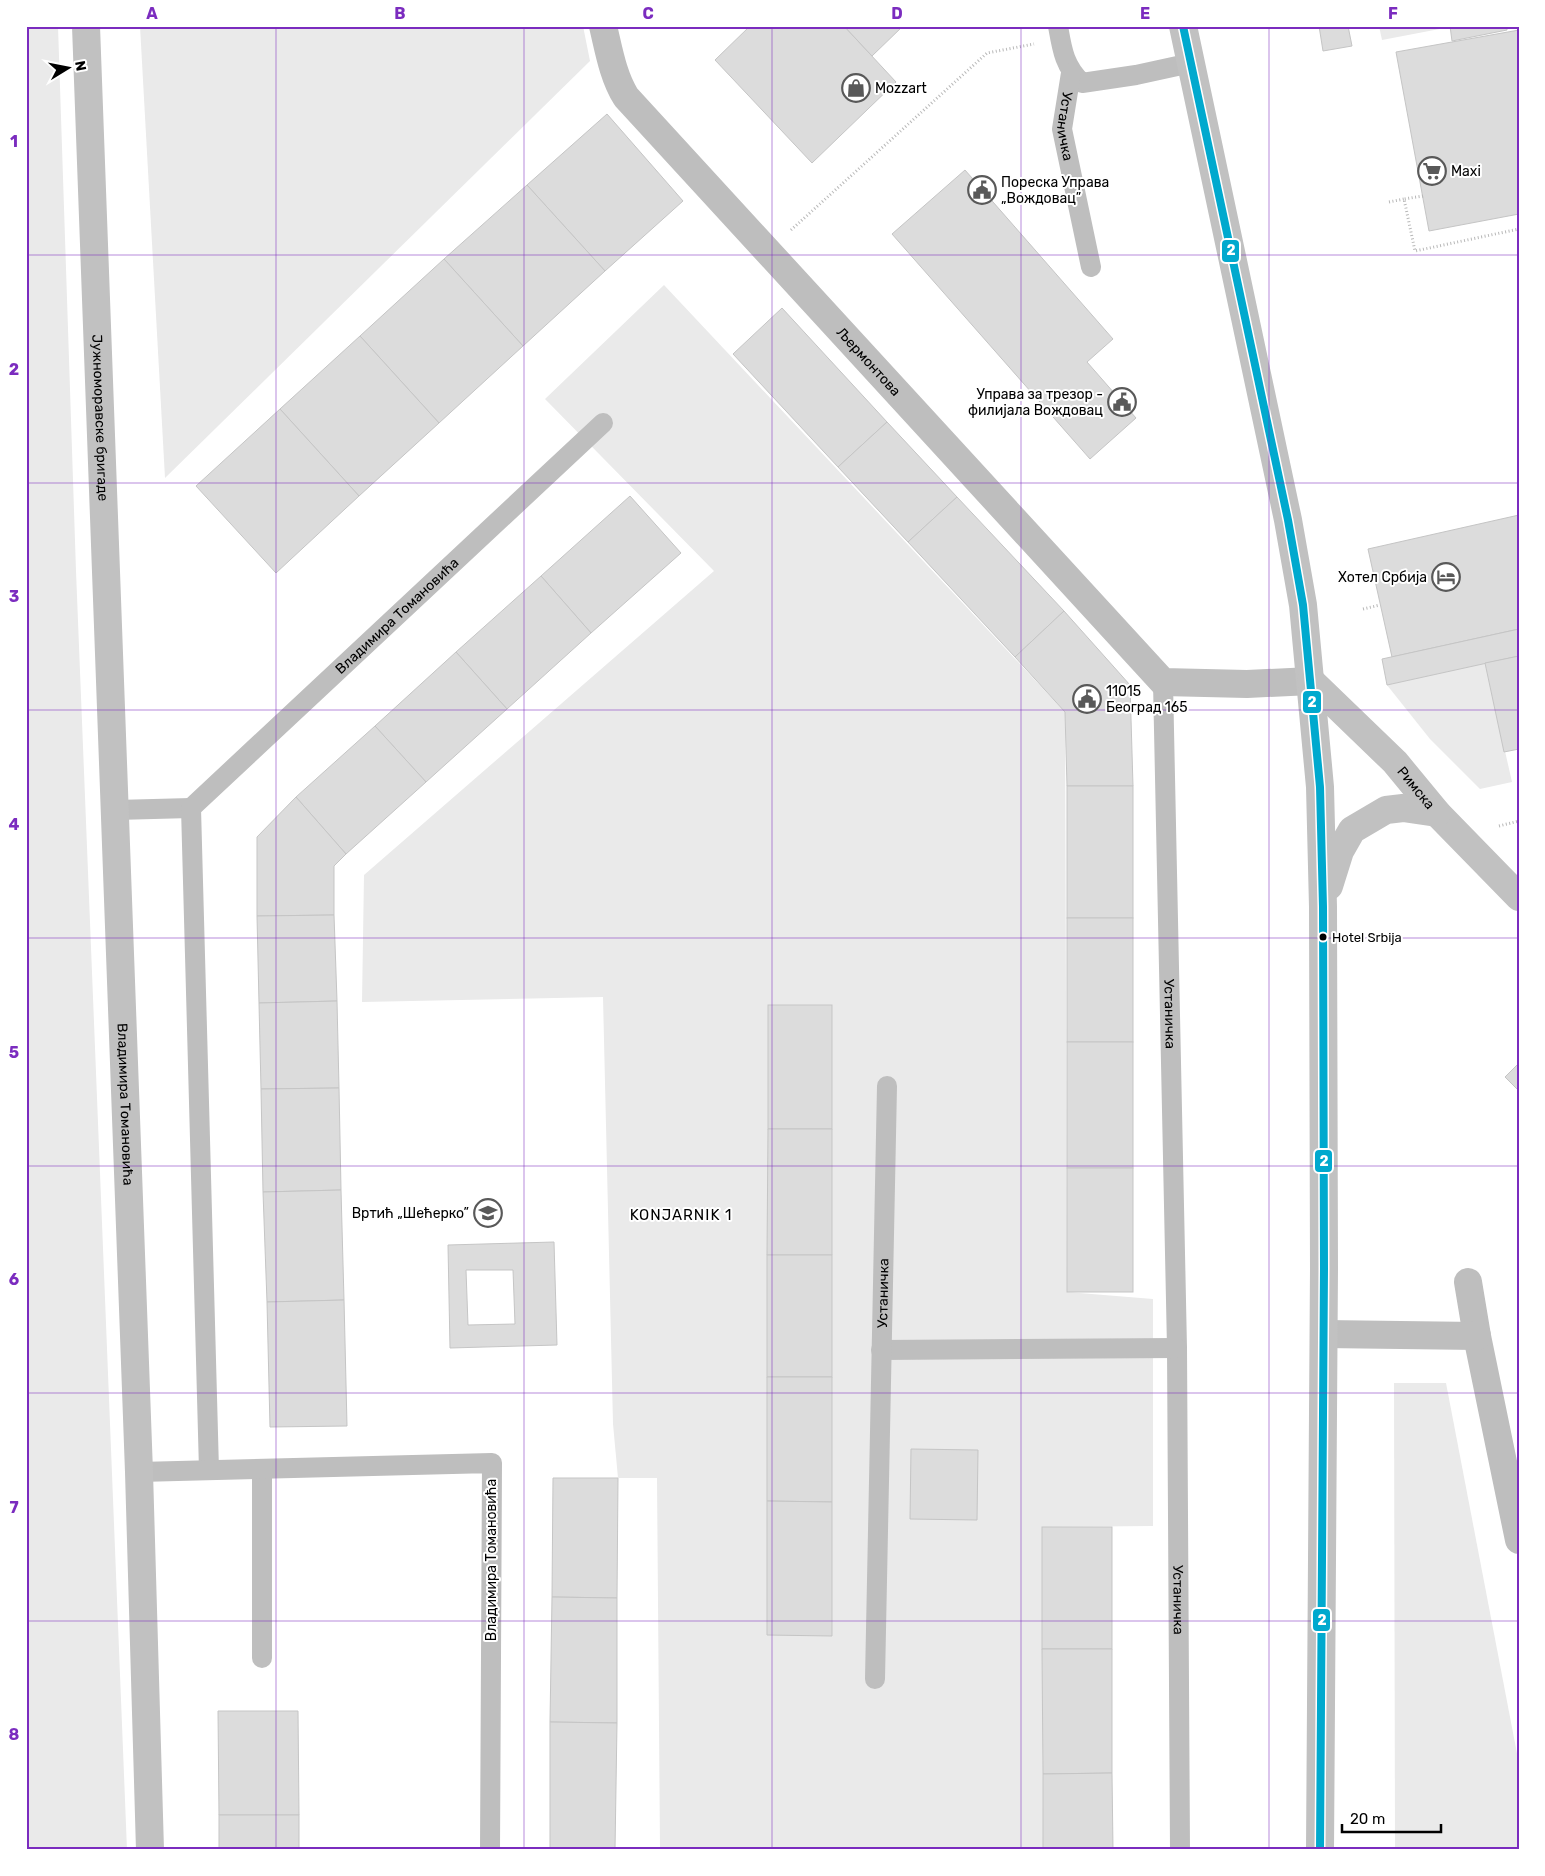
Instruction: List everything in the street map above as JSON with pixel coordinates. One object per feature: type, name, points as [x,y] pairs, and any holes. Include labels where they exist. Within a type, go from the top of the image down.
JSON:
[{"type":"street","name":"Јужноморавске бригаде","points":[[86,26],[116,810]]},
{"type":"street","name":"Љермонтова","points":[[603,26],[614,73],[626,97],[1163,682]]},
{"type":"street","points":[[1183,26],[1288,520],[1303,605],[1320,787],[1323,907],[1324,1334],[1320,1850]]},
{"type":"street","points":[[1163,682],[1246,684],[1311,681]]},
{"type":"street","name":"Римска","points":[[1311,681],[1395,762],[1437,813],[1519,897]]},
{"type":"street","points":[[1323,907],[1340,851],[1352,830],[1386,810],[1403,808],[1437,813]]},
{"type":"street","name":"Владимира Томановића","points":[[116,810],[150,1850]]},
{"type":"street","points":[[1468,1282],[1477,1336],[1519,1540]]},
{"type":"street","points":[[1324,1334],[1477,1336]]},
{"type":"lane","name":"Устаничка","points":[[1059,33],[1064,55],[1071,73],[1082,83],[1136,75],[1191,63]]},
{"type":"lane","name":"Устаничка","points":[[1071,73],[1062,129],[1091,267]]},
{"type":"lane","name":"Владимира Томановића","points":[[190,808],[603,423]]},
{"type":"lane","name":"Устаничка","points":[[1163,682],[1177,1348],[1180,1850]]},
{"type":"lane","points":[[116,810],[190,808],[209,1470]]},
{"type":"lane","name":"Устаничка","points":[[875,1679],[886,1086]]},
{"type":"lane","points":[[881,1350],[1177,1348]]},
{"type":"lane","name":"Владимира Томановића","points":[[139,1472],[492,1463],[490,1850]]},
{"type":"lane","points":[[262,1469],[262,1658]]},
{"type":"path","points":[[768,250],[987,53],[1059,33]]},
{"type":"path","points":[[1389,202],[1422,196]]},
{"type":"path","points":[[1404,198],[1415,250],[1519,229]]},
{"type":"path","points":[[1363,609],[1380,605]]},
{"type":"path","points":[[1499,826],[1519,821]]},
{"type":"shaded area","points":[[26,26],[58,26],[76,571],[127,1850],[26,1850]]},
{"type":"shaded area","points":[[140,26],[583,26],[590,61],[165,478]]},
{"type":"shaded area","points":[[1379,26],[1450,26],[1450,27],[1382,40]]},
{"type":"shaded area","points":[[664,285],[1065,712],[1067,1292],[1153,1299],[1153,1526],[1042,1527],[1043,1850],[660,1850],[657,1478],[618,1478],[613,1424],[603,997],[362,1002],[364,875],[714,571],[545,399]]},
{"type":"shaded area","points":[[1485,663],[1512,782],[1480,789],[1430,739],[1387,685]]},
{"type":"shaded area","points":[[1394,1383],[1446,1383],[1519,1764],[1519,1850],[1395,1850]]},
{"type":"building","points":[[750,26],[844,26],[896,82],[812,163],[715,60]]},
{"type":"building","points":[[844,26],[903,26],[872,56]]},
{"type":"building","points":[[1319,26],[1348,26],[1352,46],[1323,51]]},
{"type":"building","points":[[1450,26],[1507,26],[1507,30],[1452,41]]},
{"type":"building","points":[[1519,30],[1519,214],[1429,231],[1396,52]]},
{"type":"building","points":[[607,114],[683,201],[605,271],[527,185]]},
{"type":"building","points":[[965,170],[1113,339],[1087,362],[1136,418],[1090,459],[892,234]]},
{"type":"building","points":[[527,185],[605,271],[523,346],[444,259]]},
{"type":"building","points":[[444,259],[523,346],[439,423],[360,336]]},
{"type":"building","points":[[782,308],[887,422],[838,467],[733,354]]},
{"type":"building","points":[[360,336],[439,423],[359,496],[280,409]]},
{"type":"building","points":[[280,409],[359,496],[276,573],[196,486]]},
{"type":"building","points":[[887,422],[957,497],[908,542],[838,467]]},
{"type":"building","points":[[630,496],[681,553],[591,633],[541,576]]},
{"type":"building","points":[[957,497],[1064,611],[1015,657],[908,542]]},
{"type":"building","name":"Хотел Србија","points":[[1519,515],[1519,629],[1392,657],[1368,549]]},
{"type":"building","points":[[541,576],[591,633],[507,709],[456,652]]},
{"type":"building","points":[[1064,611],[1130,685],[1133,786],[1067,786],[1065,712],[1015,657]]},
{"type":"building","points":[[1519,629],[1519,656],[1387,685],[1382,659]]},
{"type":"building","points":[[456,652],[507,709],[426,782],[375,726]]},
{"type":"building","points":[[1519,656],[1519,749],[1504,752],[1485,663]]},
{"type":"building","points":[[375,726],[426,782],[346,854],[296,797]]},
{"type":"building","points":[[1067,786],[1133,786],[1133,918],[1067,918]]},
{"type":"building","points":[[296,797],[346,854],[334,866],[334,915],[257,916],[257,837]]},
{"type":"building","points":[[334,915],[337,1001],[259,1003],[257,916]]},
{"type":"building","points":[[1067,918],[1133,918],[1133,1042],[1067,1042]]},
{"type":"building","points":[[337,1001],[339,1088],[261,1089],[259,1003]]},
{"type":"building","points":[[768,1005],[832,1005],[832,1129],[768,1129]]},
{"type":"building","points":[[1067,1042],[1133,1042],[1133,1168],[1067,1168]]},
{"type":"building","points":[[1519,1063],[1519,1091],[1505,1077]]},
{"type":"building","points":[[339,1088],[341,1190],[263,1192],[261,1089]]},
{"type":"building","points":[[768,1129],[832,1129],[832,1255],[767,1255]]},
{"type":"building","points":[[1067,1168],[1133,1168],[1133,1292],[1067,1292]]},
{"type":"building","points":[[341,1190],[344,1300],[267,1302],[263,1192]]},
{"type":"building","points":[[554,1242],[557,1345],[450,1348],[448,1245]],"holes":[[[466,1270],[513,1270],[515,1324],[468,1325]]]},
{"type":"building","points":[[767,1255],[832,1255],[832,1377],[767,1377]]},
{"type":"building","points":[[344,1300],[347,1426],[270,1427],[267,1302]]},
{"type":"building","points":[[767,1377],[832,1377],[832,1502],[767,1501]]},
{"type":"building","points":[[911,1449],[978,1450],[977,1520],[910,1519]]},
{"type":"building","points":[[553,1478],[618,1478],[617,1598],[552,1597]]},
{"type":"building","points":[[767,1501],[832,1502],[832,1636],[767,1635]]},
{"type":"building","points":[[1042,1527],[1112,1527],[1112,1649],[1042,1649]]},
{"type":"building","points":[[552,1597],[617,1598],[617,1723],[550,1722]]},
{"type":"building","points":[[1042,1649],[1112,1649],[1112,1773],[1043,1774]]},
{"type":"building","points":[[218,1711],[298,1711],[299,1815],[219,1815]]},
{"type":"building","points":[[550,1722],[617,1723],[615,1850],[550,1849]]},
{"type":"building","points":[[1112,1773],[1113,1850],[1043,1850],[1043,1774]]},
{"type":"building","points":[[219,1815],[299,1815],[299,1850],[219,1850]]},
{"type":"transit line","name":"2","points":[[1183,26],[1288,520],[1303,605],[1320,787],[1323,907],[1324,1268],[1320,1850]]},
{"type":"place","name":"Mozzart","points":[[856,88]]},
{"type":"place","name":"Maxi","points":[[1432,171]]},
{"type":"place","name":"Пореска Управа „Вождовац”","points":[[982,190]]},
{"type":"place","name":"Управа за трезор - филијала Вождовац","points":[[1122,402]]},
{"type":"place","name":"Хотел Србија","points":[[1446,577]]},
{"type":"place","name":"11015 Београд 165","points":[[1087,699]]},
{"type":"place","name":"Hotel Srbija","points":[[1323,937]]},
{"type":"place","name":"Вртић „Шећерко”","points":[[488,1213]]},
{"type":"district","name":"KONJARNIK 1","points":[[681,1215]]}]
